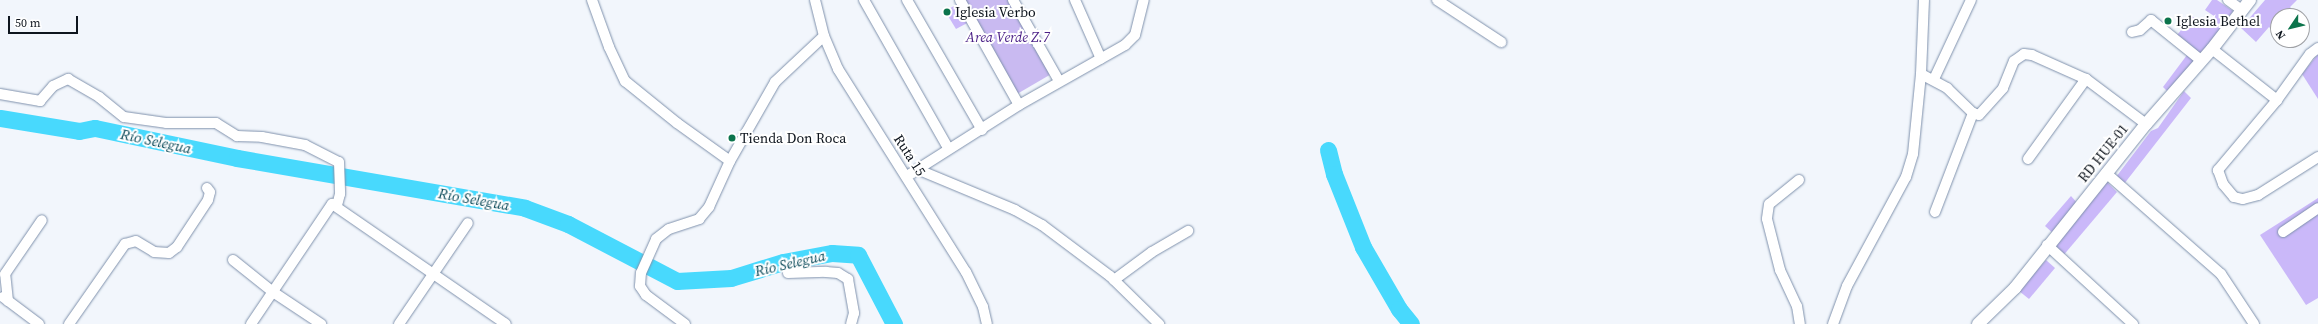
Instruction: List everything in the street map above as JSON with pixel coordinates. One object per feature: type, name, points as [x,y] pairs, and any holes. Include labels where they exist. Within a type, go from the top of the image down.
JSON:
[{"type":"street","points":[[592,0],[604,36],[625,81],[677,123],[730,161]]},
{"type":"street","name":"Ruta 15","points":[[815,0],[824,36],[838,69],[907,176],[966,272],[983,307],[987,324]]},
{"type":"street","points":[[864,0],[948,148]]},
{"type":"street","points":[[907,0],[982,130]]},
{"type":"street","points":[[960,0],[1019,104]]},
{"type":"street","points":[[1013,0],[1059,81]]},
{"type":"street","points":[[1075,0],[1101,59]]},
{"type":"street","points":[[907,176],[919,170],[948,148],[982,130],[1019,104],[1125,45],[1135,35],[1144,0]]},
{"type":"street","points":[[1437,0],[1501,42]]},
{"type":"street","points":[[1833,324],[1847,286],[1906,177],[1913,154],[1921,74],[1924,0]]},
{"type":"street","points":[[1934,79],[1971,0]]},
{"type":"street","points":[[2228,0],[2242,10]]},
{"type":"street","name":"RD HUE-01","points":[[1978,324],[2015,288],[2106,173],[2146,124],[2202,62],[2250,0]]},
{"type":"street","points":[[2132,32],[2140,30],[2151,20],[2202,62]]},
{"type":"street","points":[[685,324],[646,295],[640,286],[641,272],[656,239],[669,229],[699,219],[709,208],[730,161],[775,82],[824,36]]},
{"type":"street","points":[[2318,48],[2310,54],[2277,100],[2218,170],[2223,184],[2234,196],[2243,199],[2250,197],[2318,157]]},
{"type":"street","points":[[2212,49],[2277,100]]},
{"type":"street","points":[[1921,74],[1934,79],[1947,88],[1972,113],[1979,115],[1986,110],[2009,80],[2014,61],[2024,54],[2055,63],[2086,79],[2146,124]]},
{"type":"street","points":[[0,94],[40,101],[53,86],[68,79],[99,97],[124,117],[166,123],[216,123],[237,136],[262,137],[305,145],[339,162],[340,194],[337,205]]},
{"type":"street","points":[[2028,159],[2086,79]]},
{"type":"street","points":[[1935,212],[1972,113]]},
{"type":"street","points":[[919,170],[1015,210],[1042,225],[1114,280],[1159,324]]},
{"type":"street","points":[[2106,173],[2221,274],[2254,324]]},
{"type":"street","points":[[1799,180],[1769,204],[1767,219],[1780,270],[1797,306],[1800,324]]},
{"type":"street","points":[[69,324],[125,244],[136,241],[154,252],[169,253],[177,247],[208,200],[210,192],[208,188]]},
{"type":"street","points":[[251,324],[332,204],[337,205],[506,324]]},
{"type":"street","points":[[2283,232],[2318,208]]},
{"type":"street","points":[[39,324],[4,298],[4,274],[42,220]]},
{"type":"street","points":[[399,324],[435,275],[468,223]]},
{"type":"street","points":[[1114,280],[1152,252],[1188,231]]},
{"type":"street","points":[[2048,245],[2133,324]]},
{"type":"street","points":[[233,260],[273,292],[321,324]]},
{"type":"street","points":[[788,273],[826,272],[838,274],[848,279],[854,313],[851,324]]},
{"type":"shaded area","points":[[2212,0],[2217,0],[2233,11],[2198,59],[2174,39],[2192,16],[2205,26],[2214,16],[2205,10]]},
{"type":"shaded area","points":[[2265,0],[2297,0],[2290,7],[2291,8],[2270,8],[2270,28],[2269,27],[2256,42],[2241,28]]},
{"type":"shaded area","points":[[961,2],[971,21],[956,29],[945,11]]},
{"type":"shaded area","points":[[2318,54],[2318,99],[2302,74]]},
{"type":"shaded area","points":[[2187,55],[2194,61],[2169,93],[2163,87]]},
{"type":"shaded area","points":[[2184,91],[2191,98],[2124,184],[2116,177],[2151,131],[2158,128]]},
{"type":"shaded area","points":[[2107,182],[2117,192],[2062,257],[2052,248]]},
{"type":"shaded area","points":[[2071,196],[2079,205],[2055,235],[2045,226]]},
{"type":"shaded area","points":[[2318,198],[2318,298],[2306,305],[2260,235]]},
{"type":"shaded area","points":[[2046,260],[2055,268],[2029,299],[2019,291]]},
{"type":"green space","name":"Area Verde Z.7","points":[[963,0],[1011,0],[1053,73],[1017,94]]},
{"type":"waterway","name":"Río Selegua","points":[[0,118],[79,131],[95,128],[237,158],[525,208],[568,224],[677,281],[731,278],[783,262],[832,253],[858,255],[894,324]]},
{"type":"waterway","points":[[1328,150],[1334,174],[1363,247],[1399,309],[1411,324]]},
{"type":"place","name":"Iglesia Verbo","points":[[947,12]]},
{"type":"place","name":"Iglesia Bethel","points":[[2168,21]]},
{"type":"place","name":"Tienda Don Roca","points":[[732,138]]}]
